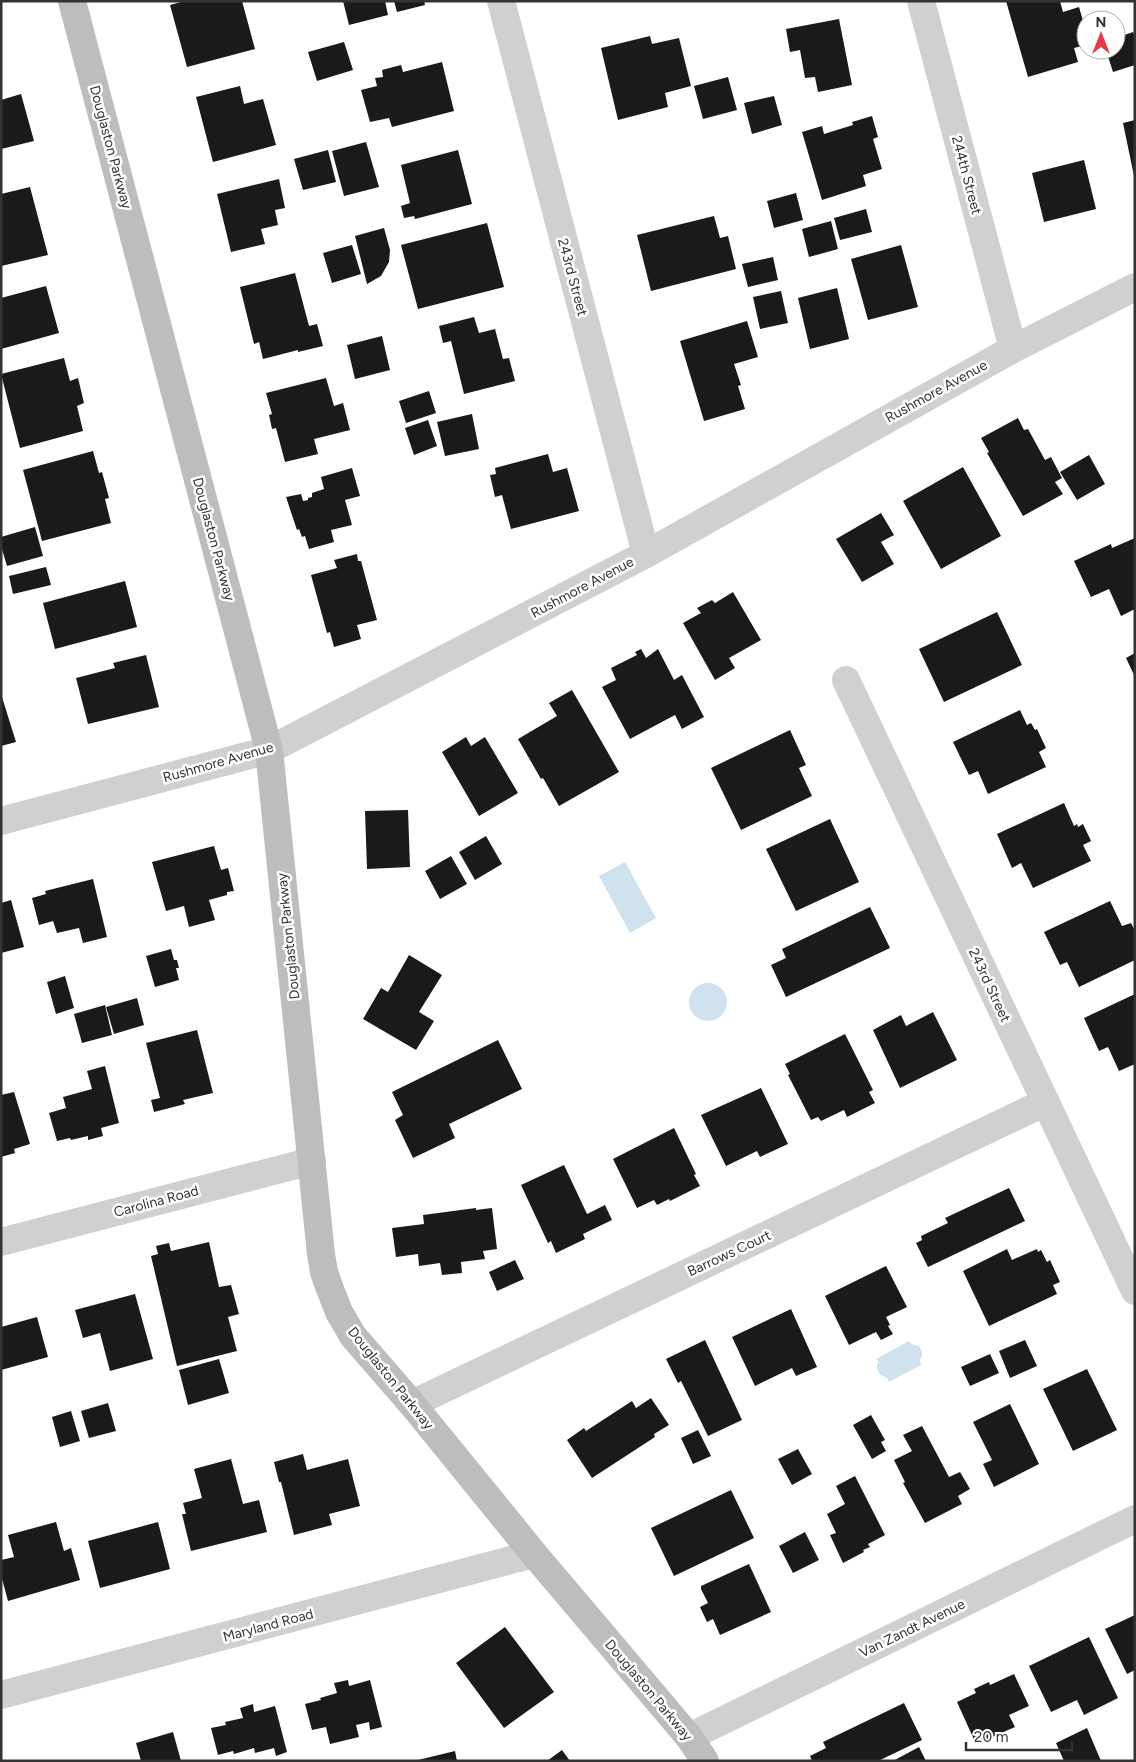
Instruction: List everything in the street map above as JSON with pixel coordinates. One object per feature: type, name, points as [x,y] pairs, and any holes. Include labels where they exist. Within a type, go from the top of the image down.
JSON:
[{"type":"main road","name":"Douglaston Parkway","points":[[72,1],[269,750],[321,1254],[324,1272],[330,1289],[339,1312],[353,1336],[412,1404],[534,1554],[689,1737],[705,1761]]},
{"type":"street","name":"243rd Street","points":[[501,1],[646,554]]},
{"type":"street","name":"244th Street","points":[[921,1],[1013,349]]},
{"type":"street","name":"Rushmore Avenue","points":[[1,821],[269,750],[646,554],[1013,349],[1135,286]]},
{"type":"street","name":"243rd Street","points":[[846,680],[1135,1291]]},
{"type":"street","name":"Barrows Court","points":[[412,1404],[1046,1102]]},
{"type":"street","name":"Carolina Road","points":[[1,1242],[312,1161]]},
{"type":"street","name":"Van Zandt Avenue","points":[[689,1737],[1135,1519]]},
{"type":"street","name":"Maryland Road","points":[[1,1695],[534,1554]]},
{"type":"water","points":[[625,862],[656,918],[630,933],[599,876]]},
{"type":"water","points":[[708,983],[721,989],[727,1002],[721,1015],[708,1021],[695,1015],[689,1002],[695,989]]},
{"type":"water","points":[[909,1341],[911,1344],[919,1346],[921,1350],[921,1365],[889,1382],[887,1378],[879,1373],[877,1364],[879,1362],[876,1359]]},
{"type":"building","points":[[185,1],[242,1],[255,49],[187,67],[170,5]]},
{"type":"building","points":[[343,1],[385,1],[388,15],[349,25]]},
{"type":"building","points":[[394,1],[424,1],[425,5],[397,12]]},
{"type":"building","points":[[1006,1],[1060,1],[1063,12],[1079,7],[1080,10],[1076,10],[1076,48],[1074,48],[1078,62],[1028,77]]},
{"type":"building","points":[[839,19],[852,85],[818,92],[815,77],[805,78],[800,50],[790,52],[786,29]]},
{"type":"building","points":[[1133,32],[1135,37],[1135,65],[1113,72],[1109,60],[1126,60],[1126,34]]},
{"type":"building","points":[[650,36],[652,44],[679,38],[691,86],[665,93],[668,107],[618,120],[601,48]]},
{"type":"building","points":[[344,42],[353,70],[317,81],[308,52]]},
{"type":"building","points":[[442,62],[454,111],[392,127],[389,118],[370,122],[361,90],[377,86],[375,78],[383,77],[382,70],[401,65],[403,72]]},
{"type":"building","points":[[728,77],[737,110],[703,119],[694,86]]},
{"type":"building","points":[[240,86],[244,104],[263,99],[276,145],[213,162],[196,97]]},
{"type":"building","points":[[21,94],[34,141],[1,149],[1,100]]},
{"type":"building","points":[[774,96],[782,125],[752,134],[744,103]]},
{"type":"building","points":[[872,116],[878,137],[873,139],[882,169],[863,175],[866,186],[822,200],[802,132],[822,126],[824,134],[853,125],[852,122]]},
{"type":"building","points":[[1135,120],[1135,176],[1134,176],[1123,123]]},
{"type":"building","points":[[366,142],[379,187],[344,196],[332,151]]},
{"type":"building","points":[[328,150],[336,182],[303,190],[294,159]]},
{"type":"building","points":[[458,150],[472,204],[415,219],[414,216],[404,218],[401,206],[410,203],[401,165]]},
{"type":"building","points":[[1084,160],[1096,209],[1044,222],[1032,173]]},
{"type":"building","points":[[279,179],[285,208],[275,210],[278,225],[261,229],[265,244],[231,252],[217,194]]},
{"type":"building","points":[[30,187],[48,255],[1,266],[1,194]]},
{"type":"building","points":[[796,193],[803,220],[774,228],[767,201]]},
{"type":"building","points":[[866,209],[872,232],[840,240],[834,218]]},
{"type":"building","points":[[714,216],[720,238],[728,236],[736,269],[651,291],[637,235]]},
{"type":"building","points":[[831,221],[838,249],[809,257],[802,229]]},
{"type":"building","points":[[487,223],[504,287],[418,309],[401,245]]},
{"type":"building","points":[[384,228],[390,250],[389,262],[381,276],[367,284],[355,236]]},
{"type":"building","points":[[352,245],[361,274],[332,283],[323,253]]},
{"type":"building","points":[[901,245],[918,307],[868,320],[851,259]]},
{"type":"building","points":[[773,257],[778,280],[748,287],[742,264]]},
{"type":"building","points":[[295,273],[309,326],[317,324],[323,346],[263,359],[259,342],[254,344],[240,287]]},
{"type":"building","points":[[46,286],[59,333],[1,349],[1,298]]},
{"type":"building","points":[[837,288],[849,339],[810,349],[798,298]]},
{"type":"building","points":[[781,291],[788,323],[760,329],[753,297]]},
{"type":"building","points":[[474,317],[479,333],[495,329],[503,359],[509,358],[515,381],[464,394],[451,341],[443,343],[439,326]]},
{"type":"building","points":[[747,321],[758,357],[734,364],[741,385],[738,386],[745,409],[704,421],[680,341]]},
{"type":"building","points":[[382,336],[390,370],[355,379],[347,345]]},
{"type":"building","points":[[64,358],[70,381],[78,378],[84,403],[77,406],[83,431],[20,448],[1,374]]},
{"type":"building","points":[[326,378],[334,406],[343,403],[350,430],[314,439],[318,454],[285,462],[276,428],[272,429],[269,415],[272,414],[266,393]]},
{"type":"building","points":[[429,391],[436,413],[406,423],[399,401]]},
{"type":"building","points":[[472,414],[479,449],[445,456],[437,422]]},
{"type":"building","points":[[1018,418],[1024,430],[1028,429],[1045,460],[1051,457],[1062,478],[1055,482],[1063,494],[1023,516],[987,453],[989,452],[981,438]]},
{"type":"building","points":[[428,420],[437,446],[414,455],[405,428]]},
{"type":"building","points":[[93,451],[99,473],[102,472],[109,498],[105,499],[111,523],[42,541],[23,470]]},
{"type":"building","points":[[548,454],[553,472],[567,468],[579,511],[511,529],[502,495],[495,497],[490,475],[496,474],[495,468]]},
{"type":"building","points":[[1089,455],[1105,484],[1077,500],[1060,472]]},
{"type":"building","points":[[963,467],[1001,536],[941,569],[903,501]]},
{"type":"building","points":[[352,468],[360,496],[345,500],[352,525],[331,530],[334,542],[309,549],[305,536],[302,537],[299,529],[297,530],[286,497],[301,494],[303,501],[308,500],[308,498],[312,497],[312,493],[324,489],[321,477]]},
{"type":"building","points":[[881,513],[894,535],[881,542],[894,564],[862,582],[836,539]]},
{"type":"building","points":[[35,527],[43,556],[7,566],[1,546],[1,537]]},
{"type":"building","points":[[1135,538],[1135,609],[1121,616],[1109,589],[1091,597],[1074,561],[1111,544],[1112,548]]},
{"type":"building","points":[[357,554],[358,561],[361,561],[377,620],[357,625],[361,639],[334,647],[330,632],[327,633],[311,575],[337,568],[334,560]]},
{"type":"building","points":[[46,567],[51,585],[13,594],[9,576]]},
{"type":"building","points":[[125,581],[137,627],[55,649],[43,603]]},
{"type":"building","points":[[733,592],[761,640],[729,658],[735,668],[715,680],[683,623],[701,613],[697,608],[712,600],[715,603]]},
{"type":"building","points":[[997,612],[1022,665],[944,702],[919,649]]},
{"type":"building","points":[[641,649],[646,658],[658,649],[674,680],[682,675],[704,717],[682,729],[675,715],[630,739],[602,687],[616,680],[611,668],[637,655],[635,652]]},
{"type":"building","points":[[1135,653],[1135,677],[1126,658]]},
{"type":"building","points":[[146,655],[159,707],[88,724],[76,678],[115,668],[113,663]]},
{"type":"building","points":[[572,690],[619,772],[559,806],[518,739],[557,716],[549,703]]},
{"type":"building","points":[[1,694],[16,742],[1,746]]},
{"type":"building","points":[[1020,710],[1027,725],[1031,723],[1035,730],[1037,729],[1046,748],[1039,752],[1046,767],[988,794],[978,771],[969,775],[953,742]]},
{"type":"building","points":[[790,730],[806,765],[799,768],[812,796],[741,830],[711,768]]},
{"type":"building","points":[[466,737],[471,746],[485,737],[518,793],[479,816],[442,752]]},
{"type":"building","points":[[1064,803],[1074,826],[1077,824],[1078,827],[1083,824],[1091,841],[1083,845],[1091,861],[1033,888],[1021,863],[1012,868],[997,834]]},
{"type":"building","points":[[408,810],[410,867],[367,869],[365,811]]},
{"type":"building","points":[[830,819],[859,882],[796,911],[766,849]]},
{"type":"building","points":[[486,836],[502,864],[475,880],[459,852]]},
{"type":"building","points":[[214,846],[221,870],[228,868],[234,891],[209,900],[215,920],[189,927],[184,906],[166,911],[152,862]]},
{"type":"building","points":[[451,856],[467,884],[440,899],[425,871]]},
{"type":"building","points":[[93,879],[107,937],[83,943],[79,928],[57,933],[53,921],[39,925],[32,898],[46,894],[45,891]]},
{"type":"building","points":[[11,900],[24,947],[1,953],[1,903]]},
{"type":"building","points":[[1110,901],[1122,926],[1131,923],[1135,931],[1135,960],[1079,987],[1067,962],[1060,965],[1044,932]]},
{"type":"building","points":[[870,907],[890,948],[786,997],[771,965],[786,958],[782,949]]},
{"type":"building","points":[[171,949],[174,960],[177,960],[179,968],[176,968],[179,980],[155,987],[146,956]]},
{"type":"building","points":[[409,955],[442,975],[419,1012],[434,1021],[416,1050],[363,1019],[381,988],[388,992]]},
{"type":"building","points":[[65,976],[74,1008],[56,1014],[47,982]]},
{"type":"building","points":[[1135,994],[1135,1064],[1119,1071],[1108,1047],[1099,1051],[1084,1018]]},
{"type":"building","points":[[137,998],[144,1025],[114,1034],[106,1007]]},
{"type":"building","points":[[105,1005],[112,1035],[82,1043],[74,1014]]},
{"type":"building","points":[[933,1012],[957,1060],[900,1088],[873,1030],[901,1015],[906,1026]]},
{"type":"building","points":[[197,1030],[213,1093],[183,1100],[185,1104],[154,1112],[151,1100],[160,1098],[146,1043]]},
{"type":"building","points":[[845,1034],[873,1090],[869,1092],[875,1103],[847,1117],[844,1110],[821,1121],[818,1117],[811,1120],[788,1075],[790,1074],[785,1064]]},
{"type":"building","points":[[498,1040],[522,1089],[449,1124],[455,1138],[413,1158],[395,1120],[403,1115],[392,1092]]},
{"type":"building","points":[[105,1066],[119,1123],[101,1128],[103,1136],[88,1140],[88,1136],[57,1141],[49,1113],[66,1108],[63,1097],[92,1089],[87,1071]]},
{"type":"building","points":[[761,1088],[788,1144],[760,1157],[757,1151],[726,1166],[701,1115]]},
{"type":"building","points":[[14,1092],[30,1144],[14,1149],[15,1153],[1,1157],[1,1095]]},
{"type":"building","points":[[674,1128],[700,1186],[670,1201],[669,1199],[657,1205],[654,1200],[637,1208],[613,1159]]},
{"type":"building","points":[[564,1165],[587,1214],[605,1205],[612,1220],[583,1234],[585,1239],[556,1253],[551,1241],[548,1243],[521,1185]]},
{"type":"building","points":[[1009,1188],[1025,1221],[928,1267],[916,1243],[922,1240],[921,1236],[948,1223],[945,1218]]},
{"type":"building","points":[[476,1208],[476,1210],[492,1208],[497,1249],[483,1251],[485,1259],[461,1262],[462,1273],[442,1275],[440,1263],[419,1266],[418,1254],[396,1257],[392,1228],[424,1224],[423,1215]]},
{"type":"building","points":[[209,1242],[219,1287],[231,1285],[239,1314],[228,1317],[237,1351],[177,1366],[151,1256],[158,1254],[156,1246],[169,1243],[171,1251]]},
{"type":"building","points":[[1007,1249],[1012,1260],[1037,1249],[1038,1252],[1041,1250],[1047,1262],[1050,1260],[1060,1282],[1053,1285],[1057,1294],[989,1326],[963,1271]]},
{"type":"building","points":[[515,1260],[524,1279],[497,1291],[489,1272]]},
{"type":"building","points":[[886,1266],[907,1307],[886,1317],[890,1325],[888,1326],[893,1334],[881,1340],[876,1332],[849,1345],[825,1296]]},
{"type":"building","points":[[135,1294],[153,1359],[110,1371],[100,1333],[83,1338],[75,1310]]},
{"type":"building","points":[[791,1309],[817,1367],[796,1376],[792,1368],[755,1386],[732,1337]]},
{"type":"building","points":[[37,1317],[48,1357],[1,1370],[1,1327]]},
{"type":"building","points":[[705,1340],[742,1420],[708,1436],[681,1381],[678,1383],[666,1359]]},
{"type":"building","points":[[1025,1340],[1037,1366],[1010,1378],[999,1351]]},
{"type":"building","points":[[990,1354],[999,1373],[970,1386],[961,1367]]},
{"type":"building","points":[[219,1359],[229,1393],[188,1405],[179,1370]]},
{"type":"building","points":[[1087,1369],[1117,1430],[1073,1451],[1043,1389]]},
{"type":"building","points":[[651,1398],[669,1425],[654,1434],[655,1437],[592,1478],[567,1440],[584,1428],[586,1431],[632,1401],[636,1408]]},
{"type":"building","points":[[108,1403],[116,1431],[89,1438],[81,1411]]},
{"type":"building","points":[[1010,1404],[1039,1464],[994,1487],[983,1464],[992,1460],[973,1422]]},
{"type":"building","points":[[71,1411],[80,1441],[60,1447],[52,1417]]},
{"type":"building","points":[[871,1415],[885,1440],[881,1442],[886,1451],[872,1459],[853,1425]]},
{"type":"building","points":[[922,1426],[949,1477],[960,1472],[970,1489],[958,1496],[962,1504],[925,1523],[903,1483],[905,1482],[894,1460],[912,1451],[903,1435]]},
{"type":"building","points":[[698,1430],[711,1456],[693,1464],[681,1438]]},
{"type":"building","points":[[798,1449],[812,1474],[792,1485],[778,1459]]},
{"type":"building","points":[[303,1454],[307,1470],[348,1459],[360,1506],[329,1514],[332,1525],[294,1535],[274,1462]]},
{"type":"building","points":[[231,1459],[243,1504],[259,1500],[267,1532],[191,1551],[182,1514],[186,1514],[183,1503],[202,1498],[194,1469]]},
{"type":"building","points":[[855,1476],[885,1535],[868,1544],[870,1547],[863,1550],[864,1552],[843,1563],[830,1535],[836,1533],[827,1514],[845,1504],[836,1486]]},
{"type":"building","points":[[731,1490],[754,1538],[674,1576],[651,1528]]},
{"type":"building","points":[[56,1522],[64,1551],[71,1548],[80,1580],[8,1601],[1,1575],[1,1560],[14,1557],[8,1535]]},
{"type":"building","points":[[158,1522],[170,1569],[100,1588],[88,1541]]},
{"type":"building","points":[[805,1532],[819,1560],[793,1573],[779,1546]]},
{"type":"building","points":[[749,1564],[771,1612],[720,1635],[713,1619],[707,1622],[700,1607],[708,1603],[701,1586]]},
{"type":"building","points":[[1135,1615],[1135,1670],[1127,1674],[1105,1629]]},
{"type":"building","points":[[505,1627],[554,1692],[504,1728],[456,1663]]},
{"type":"building","points":[[1089,1637],[1118,1698],[1084,1715],[1077,1700],[1051,1712],[1029,1666]]},
{"type":"building","points":[[1014,1674],[1029,1706],[1009,1715],[1015,1727],[976,1744],[957,1702],[976,1693],[974,1689],[989,1682],[990,1685]]},
{"type":"building","points":[[348,1680],[349,1686],[370,1680],[382,1727],[370,1730],[369,1722],[356,1725],[359,1737],[330,1744],[326,1727],[312,1730],[305,1704],[337,1693],[334,1683]]},
{"type":"building","points":[[904,1703],[922,1740],[878,1761],[812,1761],[810,1756],[826,1748],[823,1742]]},
{"type":"building","points":[[253,1704],[254,1712],[275,1706],[287,1752],[276,1756],[274,1748],[255,1753],[254,1748],[234,1754],[233,1751],[218,1755],[211,1728],[226,1725],[225,1722],[243,1718],[240,1708]]},
{"type":"building","points":[[1087,1728],[1101,1761],[1064,1761],[1056,1743]]},
{"type":"building","points":[[173,1732],[181,1761],[141,1761],[136,1743]]},
{"type":"building","points":[[919,1747],[926,1761],[893,1761]]},
{"type":"building","points":[[562,1750],[570,1761],[547,1761]]},
{"type":"building","points":[[455,1751],[457,1761],[418,1761],[418,1760]]}]
